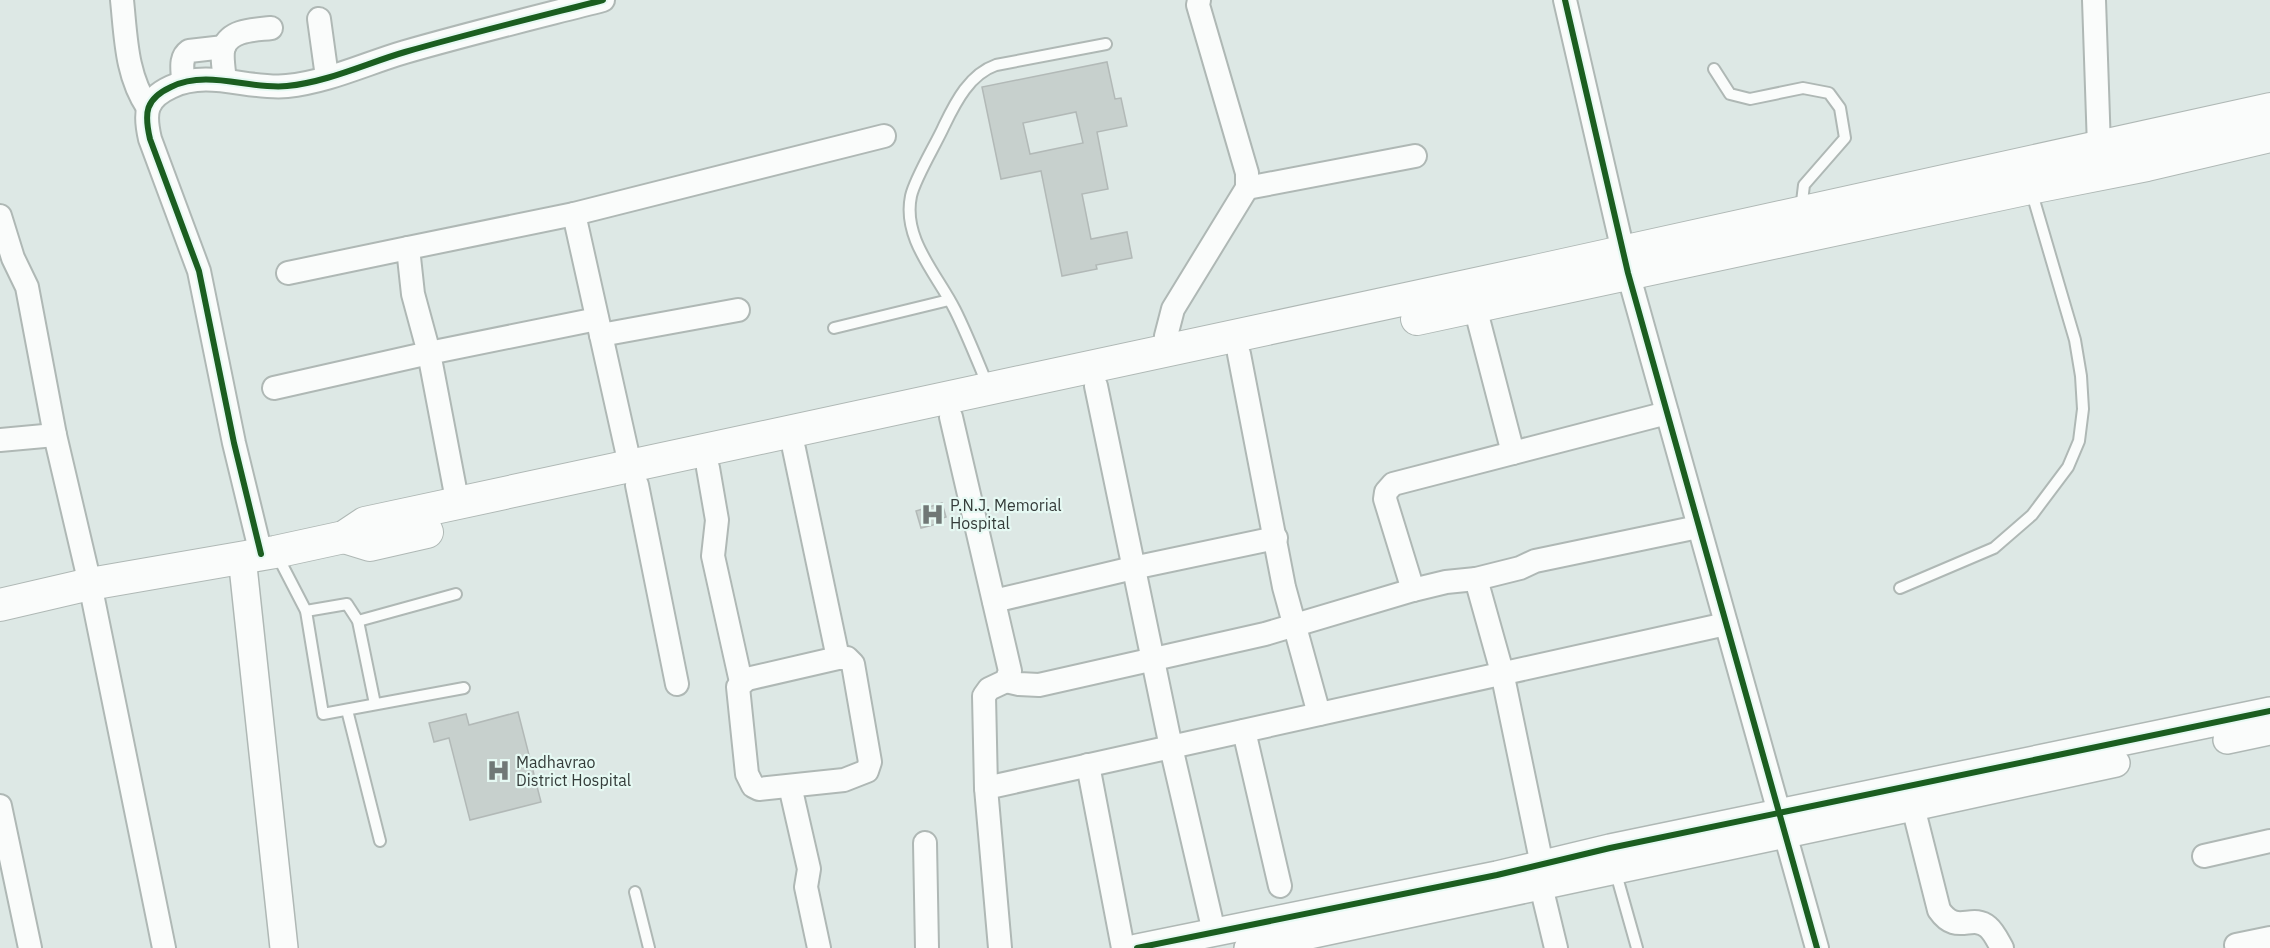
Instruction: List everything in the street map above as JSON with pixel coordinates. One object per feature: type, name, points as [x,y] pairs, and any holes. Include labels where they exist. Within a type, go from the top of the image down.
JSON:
[{"type":"main road","points":[[0,605],[90,585],[259,555],[344,537],[365,523],[634,475],[708,468],[951,417],[1169,351],[1625,262],[2027,176],[2099,147],[2270,109]]},
{"type":"main road","points":[[344,537],[370,545],[634,475],[989,389],[1054,385],[1096,387],[1239,354],[1475,307],[1801,213],[2027,176],[2147,165],[2270,136]]},
{"type":"street","points":[[122,0],[130,72],[148,108]]},
{"type":"street","points":[[284,948],[259,555],[199,271],[150,139],[146,123],[148,108],[152,99],[169,87],[183,81],[225,80],[269,87],[288,86],[327,77],[405,52],[603,0]]},
{"type":"street","points":[[1169,351],[1166,336],[1173,309],[1247,188],[1247,173],[1198,5],[1199,0]]},
{"type":"street","points":[[1565,0],[1625,262],[1817,948]]},
{"type":"street","points":[[2094,0],[2099,147]]},
{"type":"street","points":[[319,19],[327,77]]},
{"type":"street","points":[[183,81],[183,59],[189,51],[224,47],[238,33],[272,28]]},
{"type":"street","points":[[224,47],[225,80]]},
{"type":"street","points":[[288,273],[574,214],[884,136]]},
{"type":"street","points":[[1247,188],[1415,156]]},
{"type":"street","points":[[574,214],[634,475],[677,684]]},
{"type":"street","points":[[0,216],[13,258],[27,287],[55,435],[90,585],[164,948]]},
{"type":"street","points":[[408,248],[413,294],[429,353],[458,505]]},
{"type":"street","points":[[1475,307],[1513,453]]},
{"type":"street","points":[[274,388],[429,353],[599,327],[738,310]]},
{"type":"street","points":[[1239,354],[1284,587],[1319,714]]},
{"type":"street","points":[[1096,387],[1171,747],[1214,932]]},
{"type":"street","points":[[1413,590],[1385,499],[1389,487],[1393,484],[1667,413]]},
{"type":"street","points":[[951,417],[1010,671],[1006,681]]},
{"type":"street","points":[[0,440],[55,435]]},
{"type":"street","points":[[794,449],[838,658]]},
{"type":"street","points":[[708,468],[717,520],[713,556],[741,682]]},
{"type":"street","points":[[1000,948],[986,788],[984,696],[989,689],[1006,681],[1039,685],[1153,660],[1295,626],[1413,590],[1446,582],[1476,579],[1520,568],[1535,561],[1698,527]]},
{"type":"street","points":[[994,601],[1133,568],[1276,538]]},
{"type":"street","points":[[1476,579],[1502,672],[1556,948]]},
{"type":"street","points":[[986,788],[1726,624]]},
{"type":"street","points":[[838,658],[847,658],[853,664],[869,767],[862,775],[844,780],[759,789],[753,786],[749,781],[738,687],[741,682],[838,658]]},
{"type":"street","points":[[1911,797],[2270,711]]},
{"type":"street","points":[[1244,731],[1280,886]]},
{"type":"street","points":[[1248,948],[1542,875],[1610,848],[1782,823],[2270,731]]},
{"type":"street","points":[[1088,765],[1122,948]]},
{"type":"street","points":[[790,786],[809,869],[806,887],[819,948]]},
{"type":"street","points":[[1911,797],[1939,910],[1945,919],[1954,923],[1978,922],[1988,926],[2002,948]]},
{"type":"street","points":[[0,806],[30,948]]},
{"type":"street","points":[[1137,948],[1214,932],[1542,875],[1615,870],[1782,823]]},
{"type":"street","points":[[2204,856],[2270,841]]},
{"type":"street","points":[[926,843],[927,948]]},
{"type":"street","points":[[2236,945],[2270,938]]},
{"type":"lane","points":[[989,389],[949,300],[922,256],[909,218],[911,195],[952,110],[970,83],[984,69],[1106,44]]},
{"type":"lane","points":[[1714,69],[1730,94],[1750,99],[1803,88],[1829,93],[1840,108],[1845,138],[1804,185],[1801,213]]},
{"type":"lane","points":[[1900,588],[1994,548],[2032,515],[2068,467],[2079,441],[2083,410],[2081,376],[2075,340],[2027,176]]},
{"type":"lane","points":[[834,328],[949,300]]},
{"type":"lane","points":[[259,555],[306,611],[323,714],[464,688]]},
{"type":"lane","points":[[358,621],[456,594]]},
{"type":"lane","points":[[306,611],[347,604],[358,621],[375,704]]},
{"type":"lane","points":[[347,710],[380,841]]},
{"type":"lane","points":[[1615,870],[1637,948]]},
{"type":"lane","points":[[635,892],[649,948]]},
{"type":"building","points":[[1107,62],[1115,99],[1121,98],[1127,126],[1097,132],[1108,189],[1082,194],[1091,239],[1127,232],[1132,258],[1096,265],[1097,269],[1062,276],[1041,171],[1001,179],[982,87]],"holes":[[[1076,112],[1083,143],[1030,154],[1023,123]]]},
{"type":"building","points":[[942,503],[946,517],[936,520],[937,524],[921,528],[916,511]]},
{"type":"building","points":[[518,712],[541,802],[470,820],[449,738],[434,742],[429,723],[466,714],[469,725]]},
{"type":"cycle path","points":[[261,554],[234,443],[199,271],[150,139],[147,114],[151,102],[171,87],[199,80],[273,86],[317,81],[391,56],[603,0]]},
{"type":"cycle path","points":[[1565,0],[1628,273],[1817,948]]},
{"type":"cycle path","points":[[1137,948],[1497,875],[1610,848],[2270,711]]},
{"type":"place","name":"P.N.J. Memorial Hospital","points":[[932,514]]},
{"type":"place","name":"Madhavrao District Hospital","points":[[498,771]]}]
